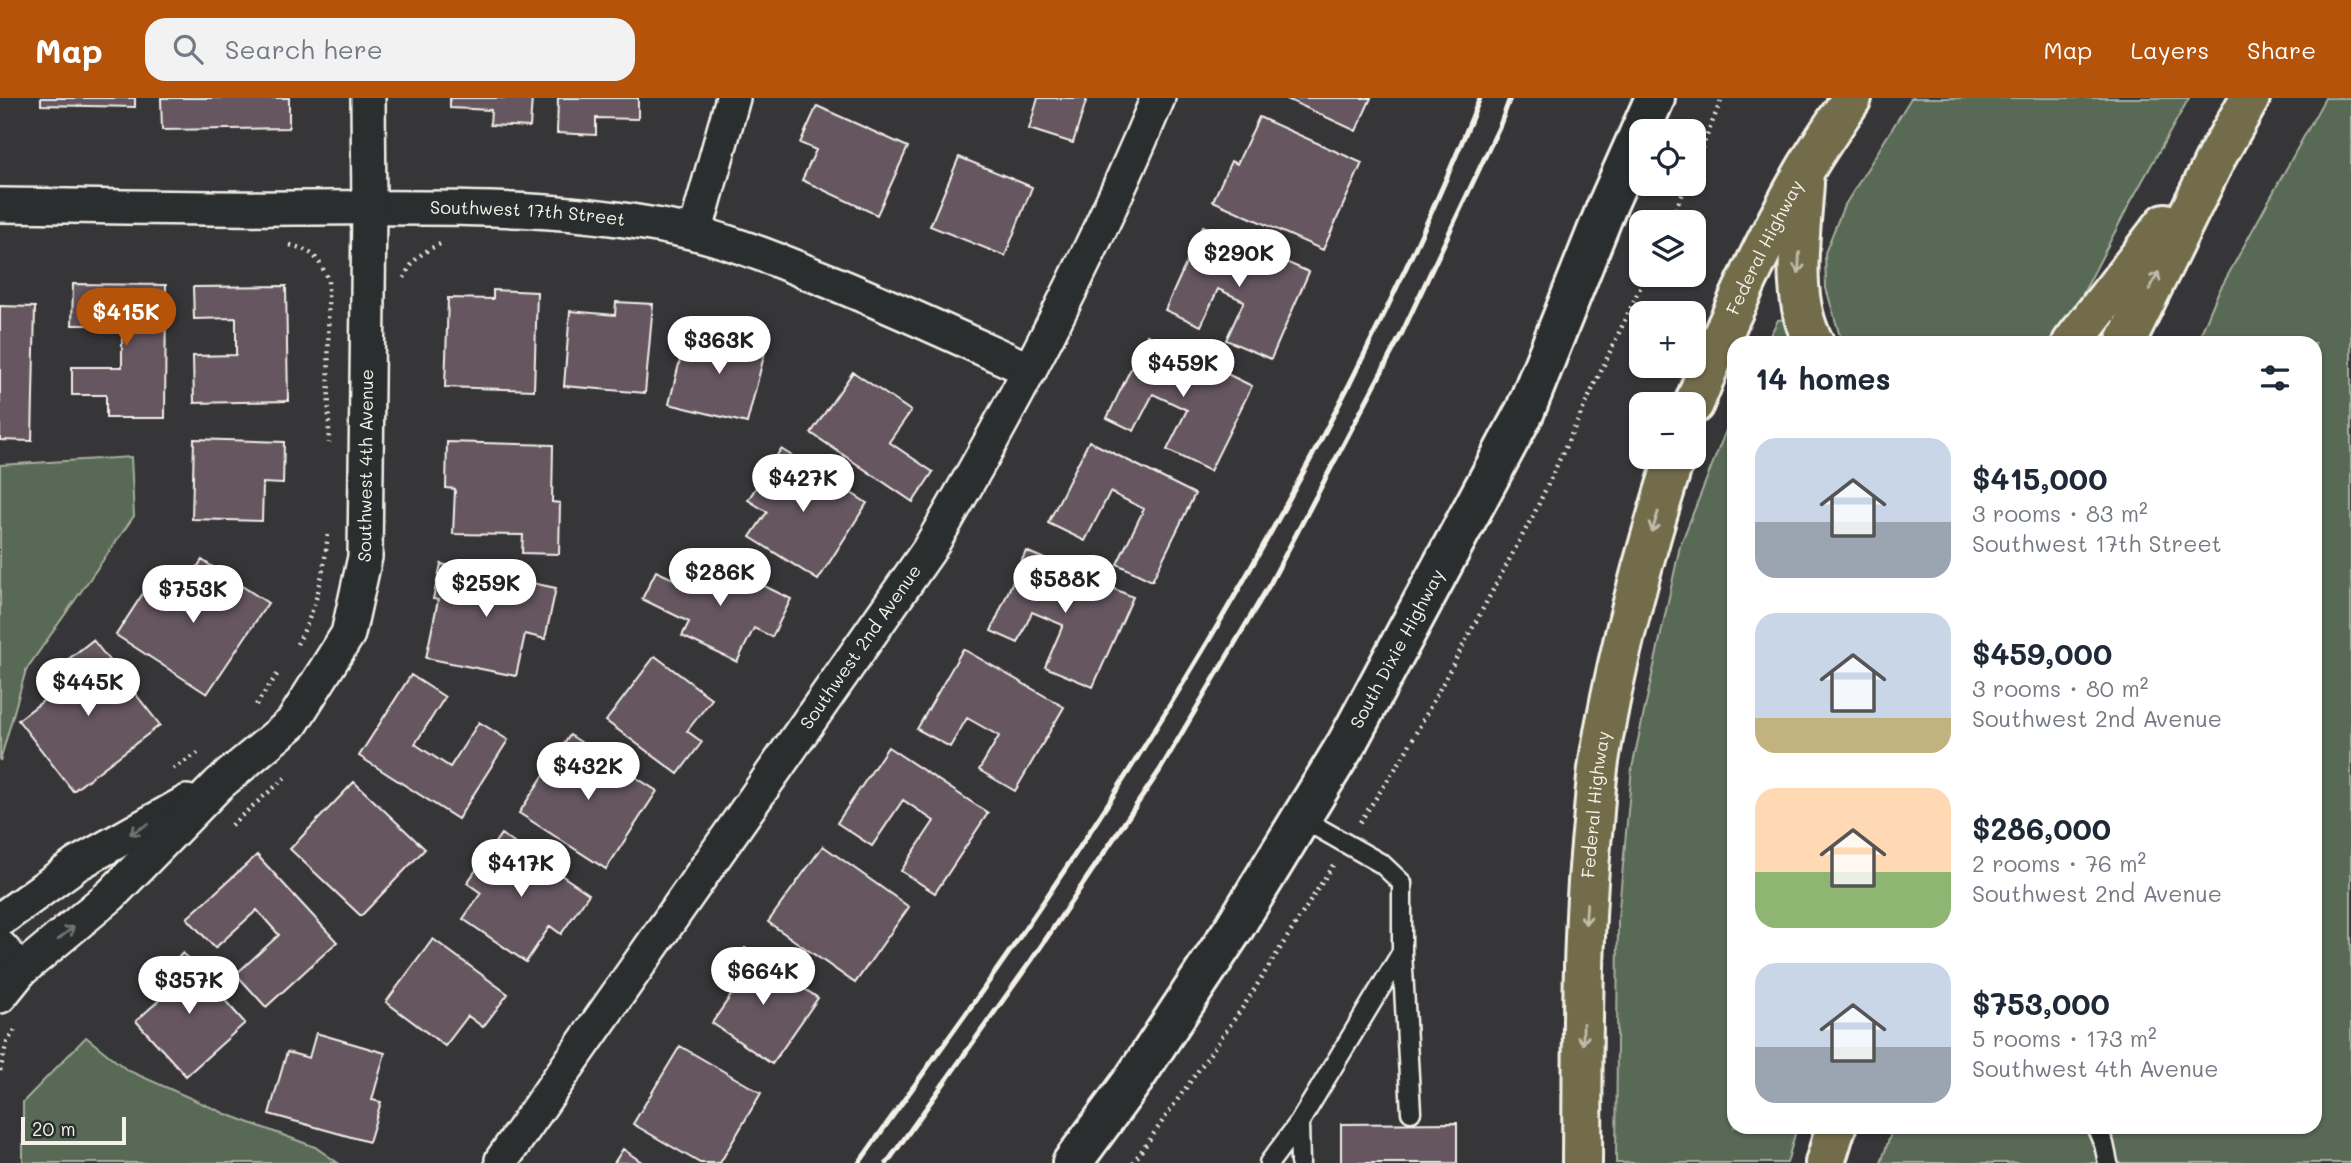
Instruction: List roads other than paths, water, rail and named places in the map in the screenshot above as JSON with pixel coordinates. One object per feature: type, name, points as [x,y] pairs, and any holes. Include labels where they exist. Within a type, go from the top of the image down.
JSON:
[{"type":"main road","name":"South Dixie Highway","points":[[1072,1163],[1142,1067],[1234,928],[1348,743],[1525,411],[1607,206],[1655,98]]},
{"type":"main road","name":"Federal Highway","points":[[1699,392],[1717,347],[1805,170],[1852,98]]},
{"type":"main road","points":[[2128,336],[2217,156],[2250,98]]},
{"type":"main road","points":[[2077,336],[2217,156]]},
{"type":"main road","points":[[1805,170],[1799,272],[1805,326],[1810,336]]},
{"type":"main road","name":"Federal Highway","points":[[1582,1163],[1583,966],[1590,849],[1600,757],[1622,640],[1646,548],[1671,469]]},
{"type":"main road","points":[[1825,1163],[1834,1134]]},
{"type":"street","name":"Southwest 4th Avenue","points":[[0,996],[10,959],[111,895],[219,784],[292,723],[348,634],[365,557],[368,98]]},
{"type":"street","points":[[695,233],[733,98]]},
{"type":"street","name":"Southwest 2nd Avenue","points":[[502,1160],[928,551],[1030,370],[1138,147],[1158,98]]},
{"type":"street","name":"Southwest 17th Street","points":[[0,205],[538,211],[609,219],[695,233],[761,254],[833,282],[1030,370]]},
{"type":"street","name":"Southwest 4th Avenue","points":[[0,920],[78,863],[219,784]]},
{"type":"street","points":[[78,863],[111,895]]},
{"type":"lane","points":[[1301,818],[1382,863],[1402,883],[1402,952],[1411,1112]]},
{"type":"lane","points":[[1269,1163],[1298,1123],[1402,952]]},
{"type":"lane","points":[[1298,1123],[1300,1163]]},
{"type":"lane","points":[[2099,1134],[2108,1163]]},
{"type":"railway","points":[[859,1163],[1078,850],[1207,643],[1268,537],[1381,320],[1433,210],[1480,98]]},
{"type":"railway","points":[[887,1163],[1031,961],[1160,770],[1271,582],[1401,335],[1500,125],[1510,98]]}]
